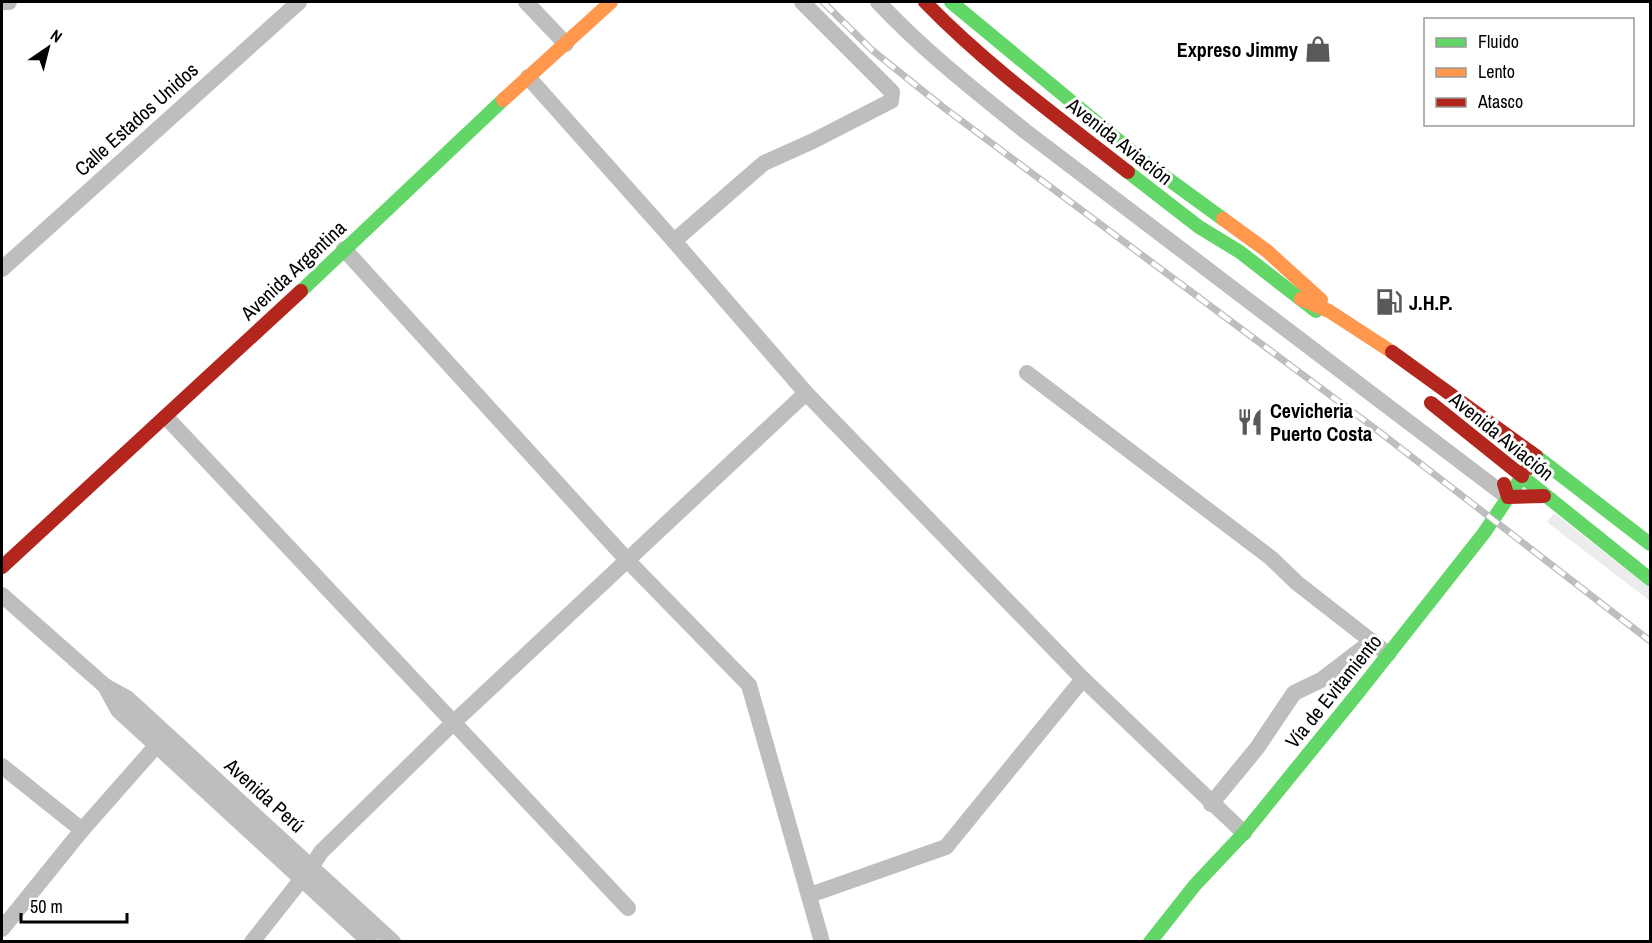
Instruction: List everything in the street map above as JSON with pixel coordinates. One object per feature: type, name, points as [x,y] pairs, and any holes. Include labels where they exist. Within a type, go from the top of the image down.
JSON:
[{"type":"main road","name":"Avenida Argentina","points":[[2,567],[611,2]]},
{"type":"main road","name":"Avenida Aviación","points":[[925,2],[952,30],[1085,139],[1199,227],[1240,252],[1373,357]]},
{"type":"main road","points":[[935,12],[946,2]]},
{"type":"main road","points":[[951,2],[1142,160],[1267,251],[1314,292],[1329,311]]},
{"type":"main road","points":[[1240,252],[1244,234]]},
{"type":"main road","points":[[1301,299],[1314,292]]},
{"type":"main road","name":"Avenida Aviación","points":[[1301,299],[1329,311],[1420,371],[1650,544]]},
{"type":"main road","name":"Avenida Aviación","points":[[1418,393],[1650,579]]},
{"type":"main road","points":[[1490,450],[1508,497],[1544,496]]},
{"type":"main road","name":"Vía de Evitamiento","points":[[1150,942],[1195,885],[1244,833],[1388,654],[1484,533],[1536,456]]},
{"type":"street","points":[[2,2],[9,2]]},
{"type":"street","name":"Calle Estados Unidos","points":[[2,268],[298,2]]},
{"type":"street","points":[[526,2],[566,44]]},
{"type":"street","points":[[674,241],[764,163],[813,141],[891,100],[892,92],[802,2]]},
{"type":"street","points":[[878,2],[907,33],[964,83],[1025,131],[1508,497]]},
{"type":"street","points":[[528,77],[806,393],[1083,679],[1211,804],[1244,833]]},
{"type":"street","points":[[344,249],[628,561],[749,686],[822,942]]},
{"type":"street","points":[[1027,373],[1271,558],[1297,583],[1388,654]]},
{"type":"street","points":[[252,942],[321,852],[453,723],[806,393]]},
{"type":"street","points":[[166,417],[628,908]]},
{"type":"street","name":"Avenida Perú","points":[[2,595],[105,686],[127,698],[161,740],[307,873],[393,942]]},
{"type":"street","points":[[1211,804],[1257,747],[1294,693],[1321,680],[1372,641]]},
{"type":"street","points":[[810,894],[946,847],[1083,679]]},
{"type":"street","points":[[2,929],[82,830],[161,740]]},
{"type":"street","points":[[2,766],[82,830]]},
{"type":"street","name":"Avenida Perú","points":[[307,873],[370,942]]},
{"type":"shaded area","points":[[1554,513],[1650,588],[1650,601],[1547,522]]},
{"type":"railway","points":[[823,2],[872,50],[943,107],[1377,430],[1650,641]]},
{"type":"traffic: fast","points":[[951,2],[1142,160],[1223,219]]},
{"type":"traffic: fast","points":[[301,291],[503,100]]},
{"type":"traffic: fast","points":[[1128,172],[1199,227],[1240,252],[1316,311]]},
{"type":"traffic: fast","points":[[1536,456],[1650,544]]},
{"type":"traffic: fast","points":[[1150,942],[1195,885],[1244,833],[1357,694],[1484,533],[1528,468]]},
{"type":"traffic: fast","points":[[1529,482],[1650,579]]},
{"type":"traffic: slow","points":[[503,100],[611,2]]},
{"type":"traffic: slow","points":[[1223,219],[1267,251],[1321,300]]},
{"type":"traffic: slow","points":[[1301,299],[1329,311],[1392,352]]},
{"type":"traffic: jam","points":[[925,2],[998,69],[1128,172]]},
{"type":"traffic: jam","points":[[2,567],[301,291]]},
{"type":"traffic: jam","points":[[1392,352],[1536,456],[1528,468]]},
{"type":"traffic: jam","points":[[1431,403],[1522,476]]},
{"type":"traffic: jam","points":[[1504,484],[1508,497],[1544,496]]},
{"type":"place","name":"Expreso Jimmy","points":[[1318,49]]},
{"type":"place","name":"J.H.P.","points":[[1389,302]]},
{"type":"place","name":"Cevicheria Puerto Costa","points":[[1250,422]]}]
